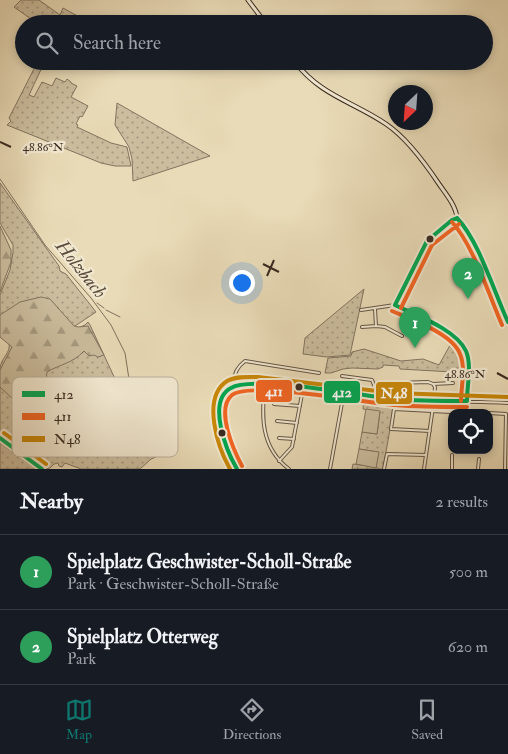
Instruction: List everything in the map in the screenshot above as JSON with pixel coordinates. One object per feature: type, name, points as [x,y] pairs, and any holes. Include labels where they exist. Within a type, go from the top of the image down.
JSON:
[{"type":"street","points":[[248,0],[259,15]]},
{"type":"street","points":[[301,70],[327,92],[376,118],[402,137],[445,192],[455,210],[456,218],[462,223],[475,247],[508,322]]},
{"type":"street","points":[[395,305],[427,241],[456,218]]},
{"type":"street","points":[[361,310],[395,305],[452,334],[465,350],[468,401]]},
{"type":"street","points":[[375,309],[376,326]]},
{"type":"street","points":[[362,327],[385,327],[402,336]]},
{"type":"street","points":[[234,386],[234,376],[245,361],[319,373]]},
{"type":"street","points":[[342,376],[372,380],[374,385],[373,397]]},
{"type":"street","points":[[395,383],[416,381],[433,384],[453,384]]},
{"type":"street","points":[[237,469],[222,436],[220,422],[223,397],[228,389],[234,386],[244,384],[265,385],[344,392],[373,397],[508,403]]},
{"type":"street","points":[[424,469],[433,411],[435,390],[433,384]]},
{"type":"street","points":[[265,385],[262,410],[264,428],[270,445],[279,461],[289,469]]},
{"type":"street","points":[[279,461],[290,451],[294,439],[303,388]]},
{"type":"street","points":[[330,469],[344,392]]},
{"type":"street","points":[[274,404],[300,406]]},
{"type":"street","points":[[430,431],[391,429],[394,409],[448,412]]},
{"type":"street","points":[[493,413],[506,414],[507,444],[505,469]]},
{"type":"street","points":[[277,421],[297,423]]},
{"type":"street","points":[[0,438],[12,447]]},
{"type":"street","points":[[279,438],[294,439]]},
{"type":"street","points":[[384,469],[387,454],[426,455]]},
{"type":"street","points":[[452,456],[452,469]]},
{"type":"street","points":[[26,457],[42,469]]},
{"type":"street","points":[[478,469],[479,459]]},
{"type":"green space","points":[[21,0],[39,0],[60,15],[25,15],[14,7]]},
{"type":"green space","points":[[63,8],[76,15],[60,15]]},
{"type":"green space","points":[[33,70],[41,70],[29,95],[34,97],[42,82],[52,86],[56,78],[65,82],[67,79],[77,86],[71,97],[88,106],[82,117],[80,116],[76,124],[78,125],[77,127],[111,143],[127,147],[131,166],[115,166],[101,163],[7,125],[11,121],[9,118]]},
{"type":"green space","points":[[117,103],[210,156],[133,181],[132,159],[129,147],[115,125]]},
{"type":"green space","points":[[0,183],[59,266],[60,271],[66,274],[96,312],[75,326],[78,328],[88,322],[114,377],[12,377],[12,445],[0,435],[0,368],[7,353],[9,343],[0,337],[0,295],[10,270],[13,245],[0,223]]},
{"type":"green space","points":[[0,226],[11,250],[11,262],[0,292]]},
{"type":"green space","points":[[364,289],[350,355],[327,357],[303,354],[305,338]]},
{"type":"green space","points":[[41,297],[50,299],[74,326],[88,326],[104,355],[98,357],[94,355],[89,356],[84,351],[70,361],[47,372],[46,377],[12,377],[12,398],[0,387],[0,370],[12,347],[0,337],[0,315],[20,302]]},
{"type":"green space","points":[[453,340],[463,354],[464,377],[453,376],[453,372],[400,369],[399,366],[383,365],[383,367],[378,369],[352,368],[325,373],[328,358],[351,356],[352,352],[364,349],[401,361],[423,359],[439,365]]},
{"type":"green space","points":[[364,398],[391,401],[393,403],[383,469],[352,469],[353,464],[376,467],[378,452],[359,449],[362,432],[377,434],[380,412],[363,409]]},
{"type":"green space","points":[[366,409],[380,411],[377,434],[362,432]]},
{"type":"green space","points":[[0,443],[12,452],[12,457],[19,457],[36,469],[0,469]]},
{"type":"green space","points":[[359,449],[379,452],[376,468],[356,464]]},
{"type":"green space","points":[[28,457],[156,457],[140,469],[81,469],[65,463],[62,467],[58,463],[48,469]]},
{"type":"waterway","name":"Holzbach","points":[[0,179],[45,245],[91,298],[111,325],[125,353],[129,377]]},
{"type":"waterway","name":"Holzbach","points":[[97,303],[104,308]]},
{"type":"waterway","points":[[106,310],[120,317]]},
{"type":"transit line","name":"412","points":[[457,218],[479,253],[508,322]]},
{"type":"transit line","name":"412","points":[[395,305],[427,241],[457,218]]},
{"type":"transit line","name":"411","points":[[452,222],[474,257],[502,325]]},
{"type":"transit line","name":"411","points":[[401,308],[432,245],[459,224]]},
{"type":"transit line","name":"412","points":[[395,305],[444,329],[461,343],[466,351],[469,363],[467,401]]},
{"type":"transit line","name":"411","points":[[392,311],[430,328],[449,340],[456,347],[463,365],[461,401]]},
{"type":"transit line","name":"N48","points":[[230,469],[217,436],[213,411],[219,389],[227,381],[234,378],[258,377],[394,393],[508,397]]},
{"type":"transit line","name":"412","points":[[237,469],[228,451],[219,415],[220,404],[224,395],[231,388],[243,385],[284,385],[394,399],[467,401]]},
{"type":"transit line","name":"411","points":[[242,466],[231,441],[225,410],[227,401],[232,395],[243,391],[284,391],[404,406],[467,407]]},
{"type":"transit line","name":"N48","points":[[4,433],[12,439]]},
{"type":"transit line","name":"412","points":[[0,438],[12,447]]},
{"type":"transit line","name":"412","points":[[26,457],[42,469]]},
{"type":"transit line","name":"N48","points":[[37,457],[46,464]]},
{"type":"place","name":"Spielplatz Otterweg","points":[[468,299]]},
{"type":"place","name":"Spielplatz Geschwister-Scholl-Straße","points":[[415,348]]}]
